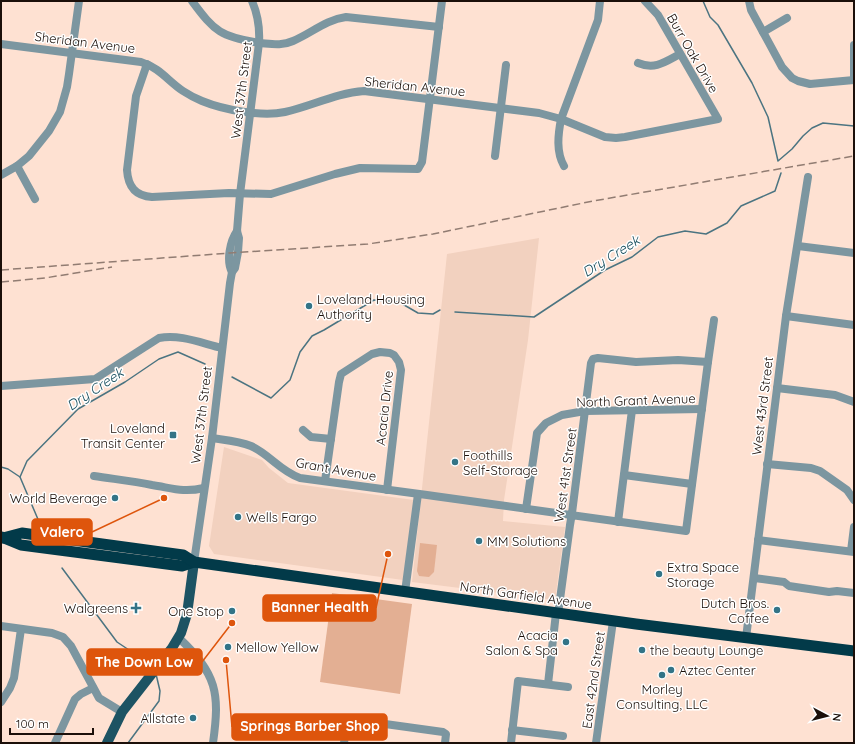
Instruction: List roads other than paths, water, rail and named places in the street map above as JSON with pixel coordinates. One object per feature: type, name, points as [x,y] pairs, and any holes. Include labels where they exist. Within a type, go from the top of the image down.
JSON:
[{"type":"highway","name":"North Garfield Avenue","points":[[2,537],[22,533],[183,555],[194,562],[405,592],[613,621],[854,651]]},
{"type":"main road","points":[[107,743],[122,712],[179,638],[187,614],[194,562]]},
{"type":"street","points":[[1,175],[17,166],[29,156],[40,144],[60,112],[67,87],[79,1]]},
{"type":"street","points":[[192,1],[210,23],[224,34],[239,40],[276,45],[291,42],[326,22],[346,17],[439,27]]},
{"type":"street","name":"West 37th Street","points":[[194,562],[212,438],[232,272],[230,267],[230,253],[233,237],[237,231],[240,194],[260,42],[258,15],[252,1]]},
{"type":"street","points":[[147,64],[136,96],[127,176],[130,193],[152,197],[230,193],[271,194],[342,172],[360,168],[415,170],[420,168],[422,162],[442,1]]},
{"type":"street","points":[[564,166],[560,159],[558,136],[561,120],[598,20],[600,1]]},
{"type":"street","name":"Burr Oak Drive","points":[[645,1],[658,16],[718,119]]},
{"type":"street","points":[[749,1],[751,10],[784,70],[798,81],[810,84],[854,80],[854,45]]},
{"type":"street","points":[[763,32],[787,18]]},
{"type":"street","name":"Sheridan Avenue","points":[[1,44],[132,60],[147,64],[158,70],[183,92],[217,106],[251,112],[274,114],[330,97],[353,92],[372,92],[501,107],[539,113],[606,137],[616,138],[718,119]]},
{"type":"street","points":[[638,63],[652,66],[680,54]]},
{"type":"street","points":[[495,156],[506,65]]},
{"type":"street","points":[[17,166],[35,199]]},
{"type":"street","name":"West 43rd Street","points":[[746,638],[786,316],[808,177]]},
{"type":"street","points":[[798,246],[854,253]]},
{"type":"street","points":[[786,316],[854,325]]},
{"type":"street","points":[[702,409],[714,320]]},
{"type":"street","points":[[1,386],[96,379],[159,338],[167,336],[222,348]]},
{"type":"street","name":"Acacia Drive","points":[[325,481],[341,374],[374,353],[386,352],[394,356],[400,366],[401,374],[387,490]]},
{"type":"street","name":"West 41st Street","points":[[548,684],[572,515],[591,363],[593,359],[598,358],[636,362],[678,360],[708,362]]},
{"type":"street","points":[[777,388],[836,395],[854,402]]},
{"type":"street","name":"North Grant Avenue","points":[[418,494],[618,522],[686,531],[702,409],[585,411],[562,416],[546,423],[537,432],[526,509]]},
{"type":"street","points":[[618,522],[632,410]]},
{"type":"street","points":[[303,430],[311,437],[331,439]]},
{"type":"street","name":"Grant Avenue","points":[[212,438],[252,446],[284,471],[300,478],[418,494]]},
{"type":"street","points":[[767,464],[811,468],[820,471],[850,493],[854,500]]},
{"type":"street","points":[[624,475],[692,484]]},
{"type":"street","points":[[94,476],[180,490],[204,488]]},
{"type":"street","points":[[405,592],[418,494]]},
{"type":"street","points":[[758,540],[852,552],[854,527]]},
{"type":"street","points":[[754,578],[784,582],[790,586],[829,592],[837,591],[854,593]]},
{"type":"street","name":"East 42nd Street","points":[[596,743],[613,621]]},
{"type":"street","points":[[1,626],[52,633],[63,638],[71,646],[96,694],[102,701],[122,712]]},
{"type":"street","points":[[1,702],[10,688],[14,678],[21,629]]},
{"type":"street","points":[[179,638],[203,665],[215,691],[217,711],[213,743]]},
{"type":"street","points":[[511,743],[518,681],[568,686]]},
{"type":"street","points":[[55,743],[75,699],[93,688]]},
{"type":"street","points":[[344,743],[347,720],[349,719],[436,731],[446,734],[445,743]]},
{"type":"street","points":[[512,730],[563,736]]},
{"type":"waterway","name":"Dry Creek","points":[[703,1],[710,17],[718,25],[752,83],[768,117],[778,161],[812,128],[823,123],[854,126]]},
{"type":"waterway","name":"Dry Creek","points":[[455,312],[534,317],[605,270],[632,257],[658,237],[685,231],[706,234],[727,223],[741,206],[775,191],[781,173]]},
{"type":"waterway","name":"Dry Creek","points":[[232,377],[271,398],[290,380],[300,352],[312,336],[374,300],[399,302],[418,313],[433,314],[440,310]]},
{"type":"waterway","name":"Dry Creek","points":[[40,524],[20,477],[27,461],[78,409],[125,382],[159,359],[178,352],[205,364]]},
{"type":"waterway","points":[[1,467],[8,469],[20,477]]},
{"type":"waterway","name":"Dry Creek","points":[[62,568],[117,642],[150,664],[152,667]]},
{"type":"waterway","name":"Dry Creek","points":[[128,743],[159,701],[160,691],[156,674]]},
{"type":"railway","points":[[1,270],[368,244],[433,234],[593,201],[854,156]]},
{"type":"railway","points":[[1,282],[45,278],[112,267]]},
{"type":"place","name":"Loveland Housing Authority","points":[[309,306]]},
{"type":"place","name":"Loveland Transit Center","points":[[173,435]]},
{"type":"place","name":"Foothills Self-Storage","points":[[455,462]]},
{"type":"place","name":"World Beverage","points":[[115,498]]},
{"type":"place","name":"Valero","points":[[164,498]]},
{"type":"place","name":"Wells Fargo","points":[[238,517]]},
{"type":"place","name":"MM Solutions","points":[[479,541]]},
{"type":"place","name":"Banner Health","points":[[388,554]]},
{"type":"place","name":"Extra Space Storage","points":[[659,574]]},
{"type":"place","name":"Walgreens","points":[[136,608]]},
{"type":"place","name":"Dutch Bros. Coffee","points":[[777,610]]},
{"type":"place","name":"One Stop","points":[[232,611]]},
{"type":"place","name":"The Down Low","points":[[232,623]]},
{"type":"place","name":"Acacia Salon & Spa","points":[[566,642]]},
{"type":"place","name":"Mellow Yellow","points":[[228,647]]},
{"type":"place","name":"the beauty Lounge","points":[[642,650]]},
{"type":"place","name":"Springs Barber Shop","points":[[226,660]]},
{"type":"place","name":"Aztec Center","points":[[671,670]]},
{"type":"place","name":"Morley Consulting, LLC","points":[[662,675]]},
{"type":"place","name":"Allstate","points":[[193,718]]}]
